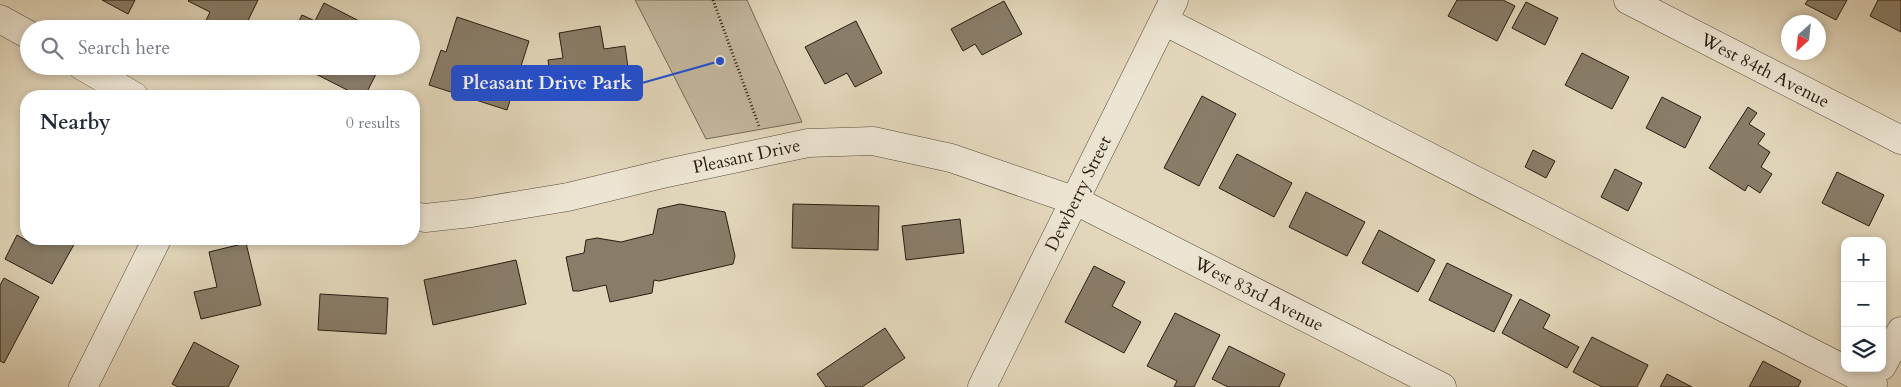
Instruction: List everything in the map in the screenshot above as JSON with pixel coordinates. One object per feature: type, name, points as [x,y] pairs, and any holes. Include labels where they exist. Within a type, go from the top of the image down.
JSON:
[{"type":"street","name":"West 84th Avenue","points":[[1628,0],[1901,140]]},
{"type":"street","name":"Dewberry Street","points":[[982,387],[1076,201],[1169,10]]},
{"type":"street","points":[[1169,10],[1877,376],[1901,332]]},
{"type":"street","points":[[0,19],[20,31]]},
{"type":"street","points":[[98,75],[124,90]]},
{"type":"street","name":"Pleasant Drive","points":[[420,217],[472,213],[568,197],[808,142],[873,141],[951,158],[1076,201]]},
{"type":"street","name":"West 83rd Avenue","points":[[1076,201],[1442,387]]},
{"type":"street","points":[[83,387],[155,245]]},
{"type":"path","points":[[713,0],[767,150]]},
{"type":"shaded area","points":[[635,0],[747,0],[802,122],[706,139]]},
{"type":"building","points":[[102,0],[135,0],[128,14]]},
{"type":"building","points":[[258,0],[248,20],[206,20],[210,12],[188,1]]},
{"type":"building","points":[[1457,0],[1503,0],[1515,6],[1497,41],[1448,16]]},
{"type":"building","points":[[1808,0],[1847,0],[1836,20],[1805,4]]},
{"type":"building","points":[[1878,0],[1901,0],[1901,32],[1870,16]]},
{"type":"building","points":[[1004,1],[1022,34],[982,55],[975,44],[963,51],[951,29]]},
{"type":"building","points":[[1526,2],[1558,18],[1545,45],[1512,28]]},
{"type":"building","points":[[324,3],[357,20],[316,20]]},
{"type":"building","points":[[302,15],[313,20],[300,20]]},
{"type":"building","points":[[457,17],[529,41],[507,110],[429,85],[441,50],[446,52]]},
{"type":"building","points":[[856,21],[882,73],[855,87],[847,73],[825,84],[805,47]]},
{"type":"building","points":[[600,26],[604,49],[625,46],[630,82],[553,94],[548,60],[563,58],[559,33]]},
{"type":"building","points":[[1582,53],[1629,77],[1612,109],[1565,85]]},
{"type":"building","points":[[318,75],[376,75],[368,90],[347,90]]},
{"type":"building","points":[[1202,96],[1236,114],[1199,186],[1164,168]]},
{"type":"building","points":[[1662,97],[1701,117],[1685,148],[1646,128]]},
{"type":"building","points":[[1748,107],[1757,113],[1749,124],[1765,134],[1758,144],[1770,152],[1761,167],[1772,174],[1760,193],[1748,185],[1745,191],[1709,168]]},
{"type":"building","points":[[1533,150],[1555,161],[1546,178],[1525,167]]},
{"type":"building","points":[[1237,154],[1292,183],[1274,217],[1219,188]]},
{"type":"building","points":[[1615,169],[1642,183],[1628,211],[1601,197]]},
{"type":"building","points":[[1837,172],[1884,195],[1869,226],[1822,203]]},
{"type":"building","points":[[1306,192],[1365,222],[1347,256],[1289,227]]},
{"type":"building","points":[[680,204],[725,212],[735,256],[733,264],[659,281],[654,280],[652,293],[610,302],[606,285],[573,291],[566,257],[584,253],[586,240],[597,238],[621,242],[653,234],[658,209]]},
{"type":"building","points":[[793,204],[879,206],[878,250],[792,248]]},
{"type":"building","points":[[960,219],[964,253],[906,260],[902,226]]},
{"type":"building","points":[[1379,230],[1435,260],[1418,292],[1362,263]]},
{"type":"building","points":[[17,235],[20,237],[20,245],[74,245],[52,284],[5,259]]},
{"type":"building","points":[[238,245],[246,245],[261,305],[201,319],[194,292],[217,287],[209,252]]},
{"type":"building","points":[[516,260],[526,304],[433,325],[424,280]]},
{"type":"building","points":[[1447,263],[1512,295],[1494,332],[1429,300]]},
{"type":"building","points":[[1094,266],[1125,282],[1112,306],[1141,322],[1124,353],[1065,322]]},
{"type":"building","points":[[4,278],[39,297],[4,363],[0,361],[0,285]]},
{"type":"building","points":[[320,294],[388,298],[386,334],[318,330]]},
{"type":"building","points":[[1520,299],[1550,315],[1543,328],[1579,347],[1567,368],[1502,333]]},
{"type":"building","points":[[1175,313],[1220,335],[1194,387],[1174,387],[1177,381],[1147,366]]},
{"type":"building","points":[[885,328],[905,358],[862,387],[826,387],[817,374]]},
{"type":"building","points":[[1592,337],[1648,365],[1637,387],[1602,387],[1573,372]]},
{"type":"building","points":[[194,342],[239,366],[228,387],[178,387],[172,384]]},
{"type":"building","points":[[1229,346],[1285,374],[1279,387],[1228,387],[1212,379]]},
{"type":"building","points":[[1763,361],[1801,381],[1798,387],[1749,387]]},
{"type":"building","points":[[1667,374],[1692,387],[1660,387]]},
{"type":"place","name":"Pleasant Drive Park","points":[[720,61]]}]
